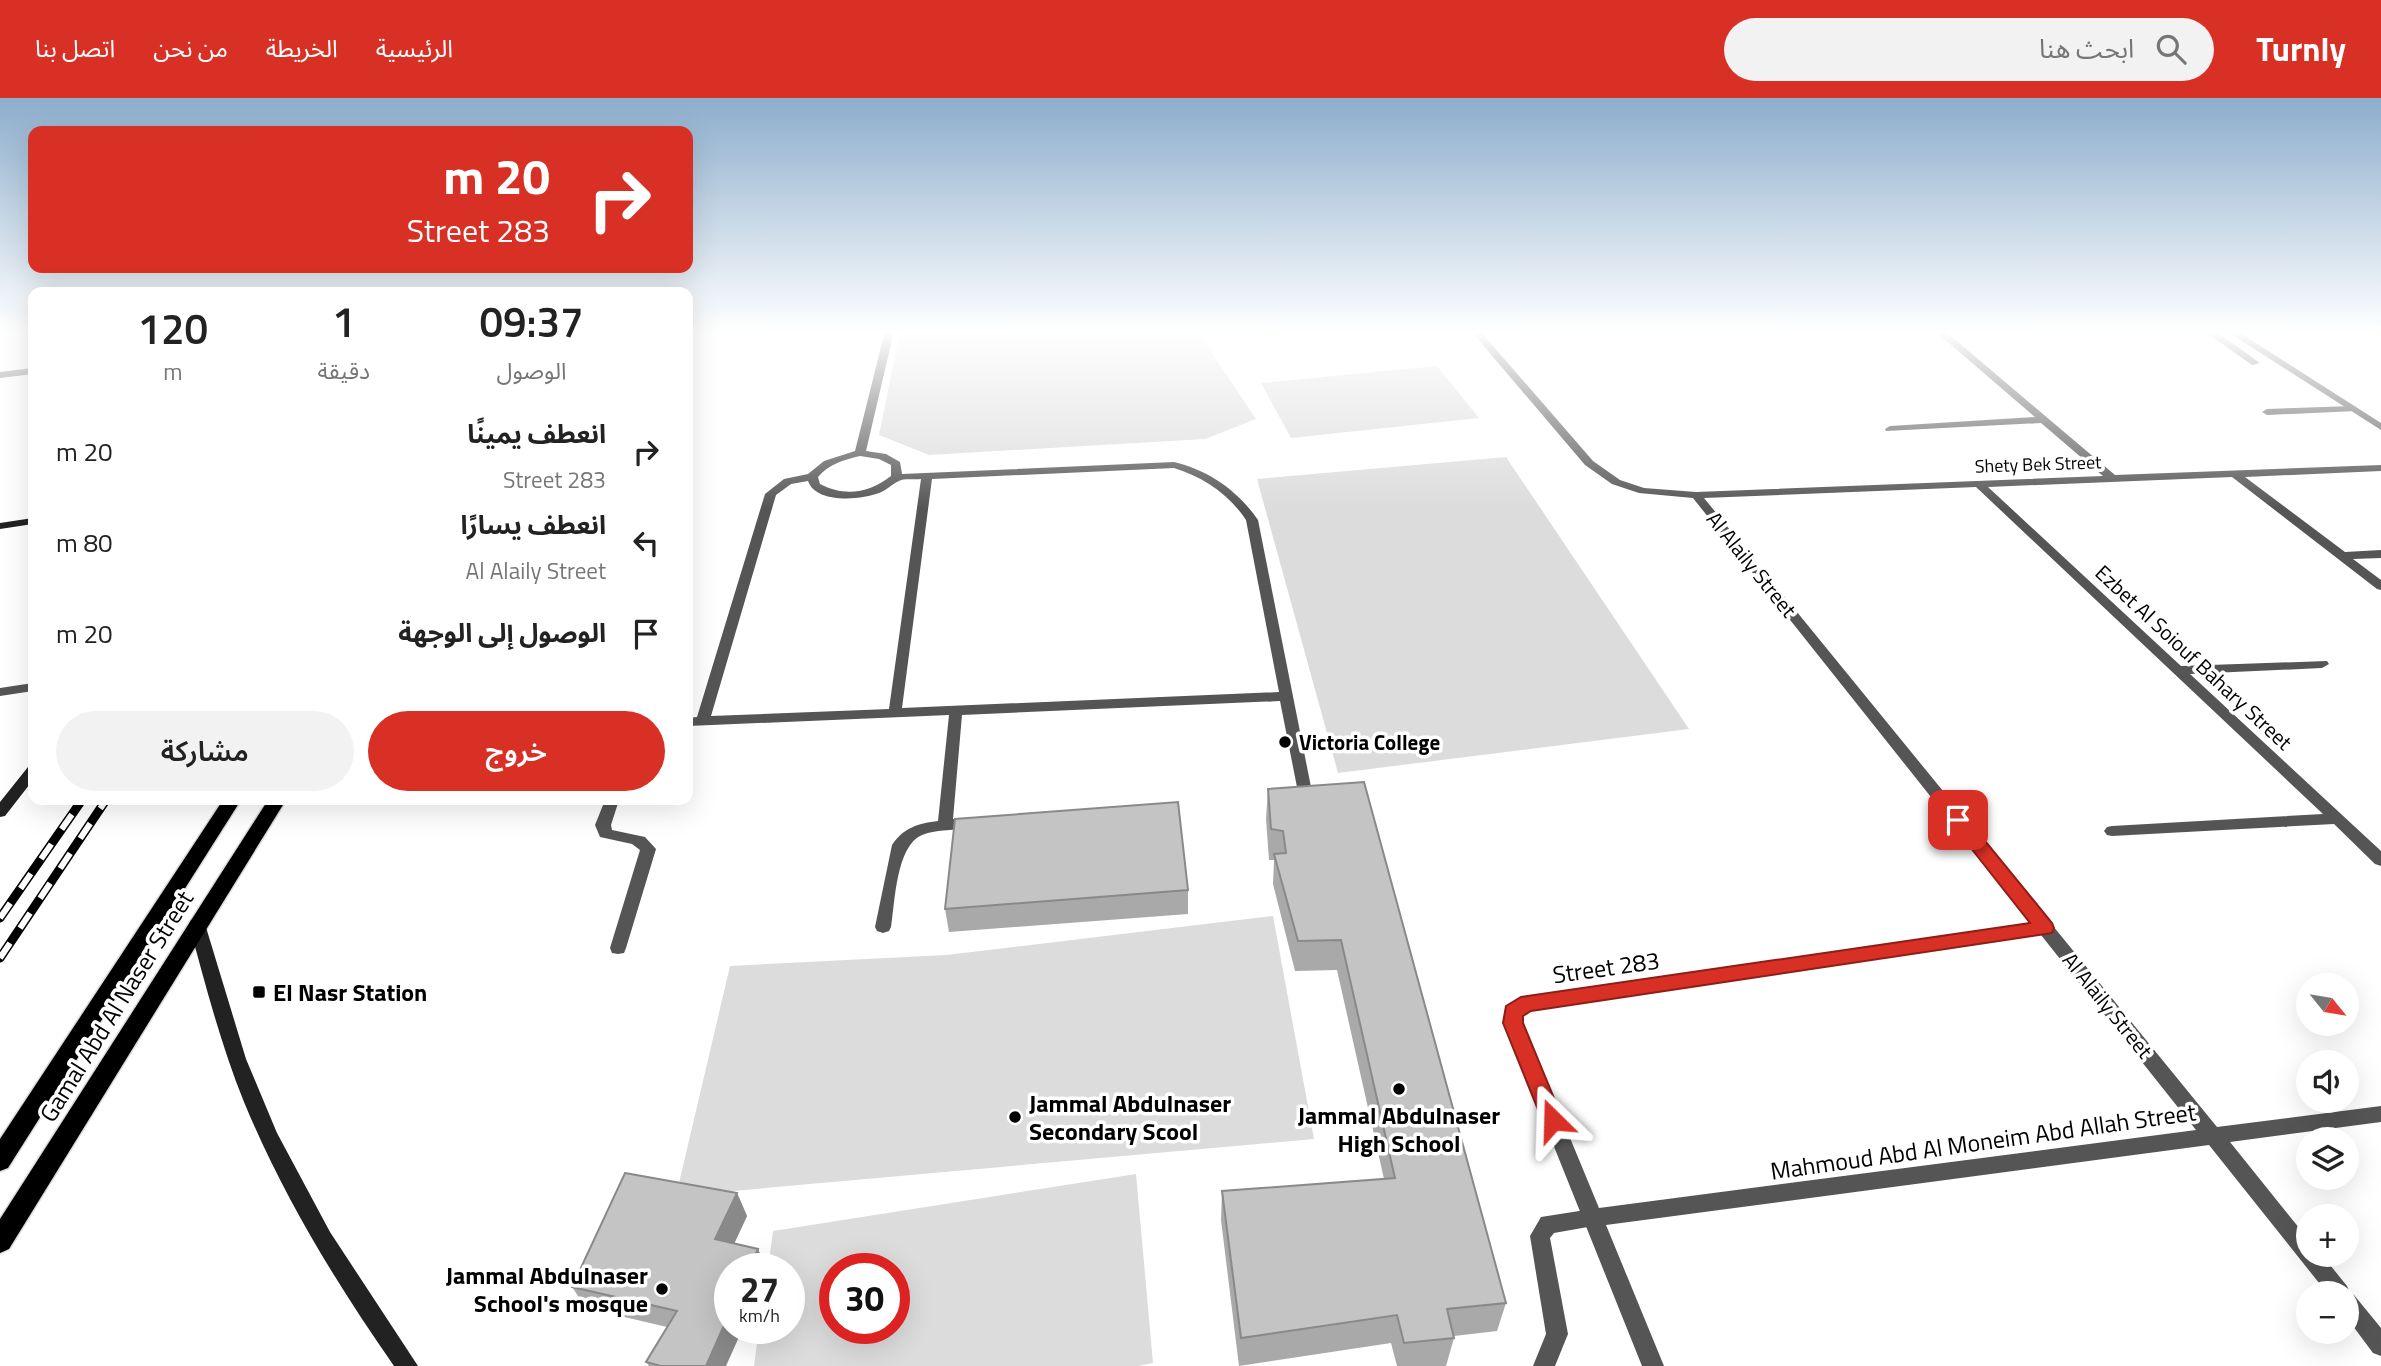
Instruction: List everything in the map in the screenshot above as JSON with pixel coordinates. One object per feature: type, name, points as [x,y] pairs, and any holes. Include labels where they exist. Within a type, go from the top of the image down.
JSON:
[{"type":"main road","name":"Gamal Abd Al Naser Street","points":[[0,1160],[229,805]]},
{"type":"main road","name":"Gamal Abd Al Naser Street","points":[[0,1241],[274,805]]},
{"type":"street","points":[[860,453],[875,390]]},
{"type":"street","name":"Shety Bek Street","points":[[1526,390],[1589,463],[1616,482],[1643,491],[1696,495],[2381,468]]},
{"type":"street","points":[[2008,390],[2113,479]]},
{"type":"street","points":[[2322,390],[2381,427]]},
{"type":"street","points":[[2267,412],[2352,409]]},
{"type":"street","points":[[1890,429],[2044,421]]},
{"type":"street","points":[[703,720],[771,494],[788,481],[812,477],[821,466],[838,457],[860,453],[882,456],[896,464],[897,477]]},
{"type":"street","points":[[812,477],[815,486],[827,494],[847,496],[868,494],[886,486],[897,477],[1174,465],[1194,470],[1237,501],[1252,520],[1304,787]]},
{"type":"street","points":[[2235,474],[2381,586]]},
{"type":"street","points":[[895,712],[927,475]]},
{"type":"street","name":"Ezbet Al Soiouf Bahary Street","points":[[1979,484],[2381,860]]},
{"type":"street","name":"Al Alaily Street","points":[[1696,495],[2296,1240]]},
{"type":"street","points":[[0,526],[28,522]]},
{"type":"street","points":[[2342,556],[2381,554]]},
{"type":"street","points":[[2177,670],[2322,664]]},
{"type":"street","points":[[0,692],[28,688]]},
{"type":"street","points":[[693,721],[1287,696]]},
{"type":"street","points":[[945,825],[956,709]]},
{"type":"street","points":[[0,812],[28,776]]},
{"type":"street","points":[[610,805],[603,825],[605,833],[615,839],[632,838],[643,842],[648,849],[618,948]]},
{"type":"street","points":[[2112,831],[2335,819]]},
{"type":"street","points":[[883,927],[900,845],[915,832],[945,825],[986,823]]},
{"type":"street","points":[[197,925],[221,1009],[260,1114],[301,1201],[365,1308],[407,1366]]},
{"type":"street","name":"Street 283","points":[[1653,1366],[1513,1023],[1513,1012],[1541,1001],[2045,928]]},
{"type":"street","name":"Mahmoud Abd Al Moneim Abd Allah Street","points":[[1544,1366],[1557,1334],[1540,1236],[1548,1224],[2381,1114]]},
{"type":"street","name":"Al Alaily Street","points":[[2318,1267],[2330,1281]]},
{"type":"street","points":[[2359,1317],[2381,1345]]},
{"type":"shaded area","points":[[888,390],[1237,390],[1256,419],[1205,439],[929,455],[879,435]]},
{"type":"shaded area","points":[[1265,390],[1457,390],[1479,418],[1291,438]]},
{"type":"shaded area","points":[[1506,457],[1689,729],[1338,773],[1257,479]]},
{"type":"shaded area","points":[[1273,916],[1314,1139],[676,1196],[730,966],[946,955]]},
{"type":"shaded area","points":[[1136,1174],[1153,1363],[1138,1366],[754,1366],[757,1344],[805,1344],[805,1253],[770,1253],[773,1231]]},
{"type":"building","name":"Jammal Abdulnaser High School","points":[[1364,782],[1506,1303],[1447,1309],[1454,1338],[1404,1343],[1397,1315],[1241,1338],[1222,1191],[1395,1178],[1341,940],[1298,941],[1274,854],[1286,853],[1283,831],[1271,829],[1268,789]]},
{"type":"building","points":[[1178,802],[1188,890],[945,909],[955,819]]},
{"type":"building","name":"Jammal Abdulnaser School's mosque","points":[[625,1173],[737,1193],[715,1239],[758,1249],[756,1253],[714,1253],[716,1344],[706,1366],[661,1366],[646,1362],[677,1311],[572,1287]]},
{"type":"railway","points":[[0,918],[79,805]]},
{"type":"railway","points":[[0,958],[103,805]]},
{"type":"place","name":"Victoria College","points":[[1285,742]]},
{"type":"place","name":"El Nasr Station","points":[[259,992]]},
{"type":"place","name":"Jammal Abdulnaser High School","points":[[1399,1089]]},
{"type":"place","name":"Jammal Abdulnaser Secondary Scool","points":[[1015,1117]]},
{"type":"place","name":"Jammal Abdulnaser School's mosque","points":[[662,1289]]},
{"type":"route","points":[[1553,1120],[1513,1023],[1513,1012],[1528,1003],[2045,928],[1958,820]]}]
